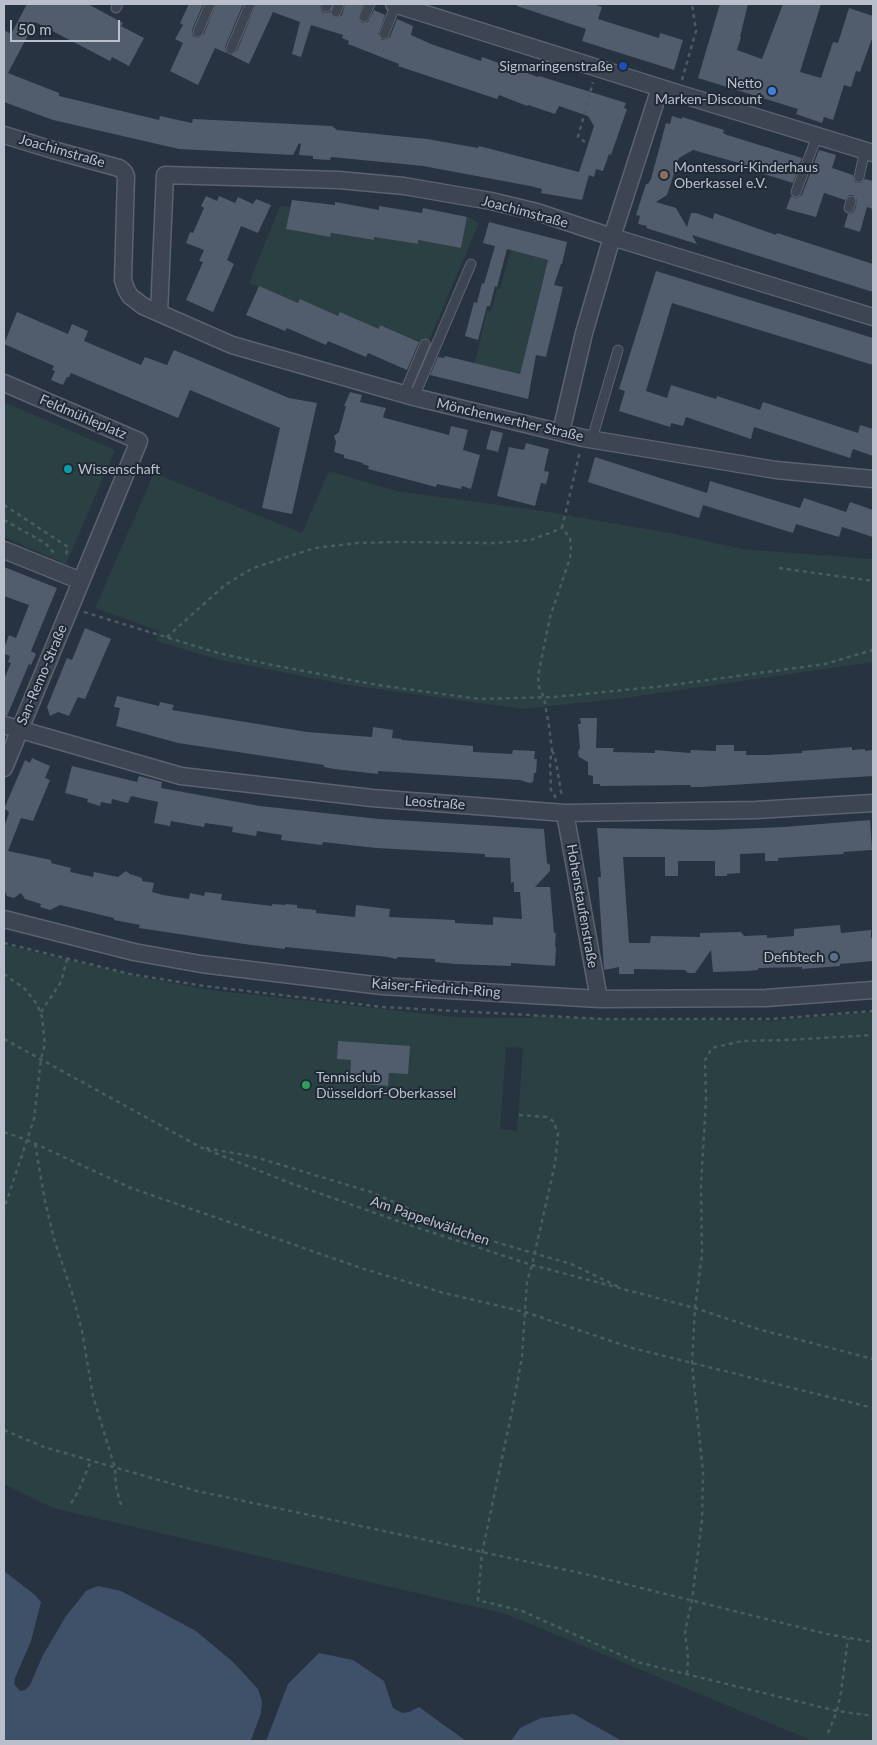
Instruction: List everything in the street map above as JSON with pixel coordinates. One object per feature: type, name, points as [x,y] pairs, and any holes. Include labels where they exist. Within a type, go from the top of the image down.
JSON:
[{"type":"street","points":[[395,4],[413,7],[660,88],[869,151]]},
{"type":"street","points":[[561,432],[584,333],[612,237],[660,88]]},
{"type":"street","name":"Joachimstraße","points":[[4,135],[119,168]]},
{"type":"street","name":"Mönchenwerther Straße","points":[[119,168],[126,176],[124,280],[130,296],[143,306],[232,345],[409,395],[592,439],[776,470],[873,479]]},
{"type":"street","name":"Joachimstraße","points":[[159,313],[165,175],[339,180],[404,186],[467,196],[537,212],[873,317]]},
{"type":"street","name":"Feldmühleplatz","points":[[4,383],[139,441],[82,577]]},
{"type":"street","points":[[4,550],[82,577]]},
{"type":"street","name":"San-Remo-Straße","points":[[4,768],[11,728],[71,606],[82,577]]},
{"type":"street","name":"Leostraße","points":[[11,728],[181,776],[372,798],[565,813],[756,810],[873,802]]},
{"type":"street","name":"Hohenstaufenstraße","points":[[565,813],[599,998]]},
{"type":"street","name":"Kaiser-Friedrich-Ring","points":[[4,919],[134,952],[210,966],[382,986],[599,998],[766,998],[873,990]]},
{"type":"lane","points":[[198,32],[210,4]]},
{"type":"lane","points":[[231,49],[250,4]]},
{"type":"lane","points":[[364,17],[370,4]]},
{"type":"lane","points":[[384,34],[395,4]]},
{"type":"lane","points":[[796,192],[817,136]]},
{"type":"lane","points":[[859,176],[869,151]]},
{"type":"lane","points":[[409,395],[471,264]]},
{"type":"lane","points":[[409,395],[425,344]]},
{"type":"lane","points":[[592,439],[618,350]]},
{"type":"path","points":[[677,93],[696,31],[692,4]]},
{"type":"path","points":[[585,142],[578,137],[597,68]]},
{"type":"path","points":[[562,528],[580,452]]},
{"type":"path","points":[[4,505],[68,547],[64,564],[82,577]]},
{"type":"path","points":[[4,520],[46,543],[58,557]]},
{"type":"path","points":[[167,637],[225,585],[252,568],[314,548],[357,543],[495,543],[531,540],[562,528]]},
{"type":"path","points":[[562,528],[570,538],[570,558],[550,617],[540,659],[539,687],[544,698],[565,813]]},
{"type":"path","points":[[779,568],[873,580]]},
{"type":"path","points":[[71,606],[218,653],[378,685],[479,699],[544,698],[664,686],[825,664],[873,650]]},
{"type":"path","points":[[552,750],[550,762],[552,790],[565,813]]},
{"type":"path","points":[[41,1012],[61,982],[67,959]]},
{"type":"path","points":[[4,974],[25,988],[37,1004],[41,1012],[44,1044],[34,1119],[4,1210]]},
{"type":"path","points":[[687,1674],[688,1657],[685,1632],[692,1600],[702,1520],[703,1496],[692,1364],[695,1308],[702,1254],[701,1184],[706,1100],[705,1060],[712,1048],[742,1041],[873,1034]]},
{"type":"path","name":"Am Pappelwäldchen","points":[[4,1039],[200,1146],[330,1197],[532,1266],[695,1308],[758,1329],[873,1359]]},
{"type":"path","points":[[519,1115],[547,1117],[552,1121],[558,1133],[555,1164],[527,1281],[522,1357],[482,1553],[478,1600],[522,1611],[637,1662],[837,1711],[873,1716]]},
{"type":"path","points":[[4,1132],[27,1140],[131,1188],[361,1268],[444,1293],[525,1312],[624,1346],[873,1408]]},
{"type":"path","points":[[35,1144],[47,1210],[82,1331],[93,1396],[115,1468],[116,1487],[121,1505]]},
{"type":"path","points":[[200,1146],[255,1157],[371,1192],[461,1232],[571,1264],[625,1290]]},
{"type":"path","points":[[4,1430],[44,1447],[197,1491],[585,1574],[765,1619],[873,1642]]},
{"type":"path","points":[[71,1503],[78,1492],[91,1461]]},
{"type":"path","points":[[828,1732],[837,1711],[848,1638]]},
{"type":"green space","points":[[280,206],[290,207],[287,229],[329,237],[331,233],[373,240],[374,237],[417,244],[418,240],[461,248],[467,217],[479,223],[427,345],[381,325],[379,329],[340,312],[338,316],[300,299],[298,303],[249,283]]},
{"type":"green space","points":[[511,250],[550,261],[542,282],[520,374],[474,366],[487,311],[491,312],[497,289],[500,289]]},
{"type":"green space","points":[[4,402],[115,450],[66,564],[4,537]]},
{"type":"green space","points":[[329,471],[396,491],[543,511],[675,534],[742,549],[873,559],[873,662],[625,698],[523,709],[348,685],[220,660],[156,641],[159,631],[95,608],[154,473],[302,533]]},
{"type":"green space","points":[[4,945],[141,977],[210,990],[456,1017],[532,1018],[532,1015],[555,1018],[771,1021],[873,1012],[873,1741],[813,1741],[506,1614],[53,1508],[4,1484]],"holes":[[[506,1047],[523,1048],[517,1131],[500,1129]]]},
{"type":"water","points":[[4,1571],[35,1595],[41,1602],[31,1641],[15,1678],[14,1684],[20,1691],[25,1690],[30,1685],[43,1655],[66,1616],[86,1591],[98,1586],[121,1591],[196,1631],[233,1662],[258,1689],[262,1701],[261,1713],[251,1740],[4,1741]]},
{"type":"water","points":[[319,1653],[353,1660],[384,1681],[393,1708],[402,1713],[419,1707],[466,1741],[266,1741],[288,1684]]},
{"type":"water","points":[[574,1714],[622,1741],[511,1741],[520,1728],[541,1718]]},
{"type":"building","points":[[27,4],[88,4],[123,23],[121,26],[144,38],[129,66],[112,57],[110,61],[35,22],[8,73],[59,93],[59,96],[159,120],[160,116],[192,123],[193,119],[332,126],[337,130],[427,139],[478,148],[479,146],[579,172],[594,126],[588,116],[559,106],[555,114],[499,95],[497,99],[398,66],[399,64],[348,44],[349,41],[342,38],[343,35],[311,25],[301,57],[292,54],[300,22],[273,12],[249,64],[231,55],[237,51],[256,4],[321,4],[322,12],[330,12],[332,16],[337,18],[342,15],[345,4],[360,4],[363,5],[358,18],[362,23],[368,22],[374,10],[385,15],[378,34],[382,40],[390,37],[397,19],[413,26],[411,35],[431,44],[481,61],[482,57],[538,77],[626,103],[624,108],[627,109],[611,155],[609,154],[603,171],[596,169],[594,177],[589,175],[582,200],[541,193],[542,189],[530,186],[423,166],[331,157],[330,160],[313,159],[313,156],[299,155],[301,144],[299,143],[293,155],[179,149],[53,120],[4,102],[4,30],[11,34]]},
{"type":"building","points":[[189,4],[203,4],[192,30],[193,36],[198,38],[204,34],[216,4],[243,4],[225,47],[226,53],[215,48],[198,85],[170,71],[183,43],[175,39],[183,25],[180,23]]},
{"type":"building","points":[[517,4],[593,4],[602,7],[598,19],[659,38],[660,33],[683,40],[674,70],[582,41],[586,29],[517,6]]},
{"type":"building","points":[[720,4],[748,4],[737,50],[762,59],[783,4],[821,4],[800,72],[821,78],[833,42],[838,43],[849,8],[873,16],[873,36],[860,72],[856,71],[851,87],[844,85],[833,120],[824,117],[822,123],[796,114],[798,109],[698,78]]},
{"type":"building","points":[[672,116],[682,119],[682,117],[724,130],[723,133],[727,135],[802,158],[793,183],[738,166],[739,163],[693,150],[679,158],[667,195],[656,202],[676,208],[687,227],[691,213],[713,219],[714,213],[776,235],[777,233],[873,264],[873,292],[692,235],[697,244],[638,224],[640,216],[636,215],[646,184],[651,179],[666,123],[670,124]]},
{"type":"building","points":[[819,150],[836,155],[832,168],[853,175],[855,182],[861,183],[865,179],[873,181],[873,209],[867,207],[860,232],[844,227],[848,214],[853,213],[855,210],[857,200],[853,195],[849,195],[845,200],[824,193],[816,217],[786,209],[791,196],[797,198],[802,195]]},
{"type":"building","points":[[206,196],[217,201],[219,196],[235,203],[238,197],[253,204],[256,199],[271,205],[258,233],[241,226],[227,260],[234,264],[213,312],[186,300],[203,262],[199,261],[204,250],[186,243],[190,232],[193,233],[204,208],[201,206]]},
{"type":"building","points":[[292,200],[335,205],[335,202],[379,210],[379,206],[422,213],[423,208],[467,217],[461,248],[418,240],[418,244],[374,237],[374,240],[331,233],[330,237],[286,229]]},
{"type":"building","points":[[489,222],[567,242],[562,264],[554,285],[563,287],[546,357],[536,355],[528,399],[430,375],[438,357],[444,358],[445,356],[520,374],[548,260],[507,249],[497,287],[495,286],[490,306],[487,306],[478,340],[465,336],[474,302],[477,303],[495,246],[483,243]]},
{"type":"building","points":[[656,271],[873,338],[873,365],[672,303],[646,391],[667,398],[671,385],[716,399],[717,396],[760,410],[763,402],[858,433],[860,425],[873,429],[873,456],[853,449],[850,458],[754,427],[751,439],[686,417],[683,426],[671,423],[670,427],[619,411],[625,391],[619,389]]},
{"type":"building","points":[[259,286],[298,303],[300,299],[338,316],[340,312],[379,329],[380,325],[419,342],[407,370],[368,353],[366,357],[328,341],[326,345],[287,328],[285,331],[246,315]]},
{"type":"building","points":[[17,312],[68,334],[72,324],[88,331],[84,341],[141,365],[145,357],[167,365],[174,350],[289,398],[317,403],[292,514],[262,508],[280,428],[190,390],[178,418],[71,373],[63,385],[51,380],[55,371],[52,370],[54,366],[4,344]]},
{"type":"building","points":[[350,392],[362,395],[360,402],[386,408],[383,417],[385,418],[449,435],[451,426],[468,430],[463,450],[480,455],[471,489],[462,486],[461,489],[437,484],[436,487],[368,469],[369,466],[363,463],[344,458],[344,455],[334,452],[336,442],[334,436],[339,432],[346,406],[344,406]]},
{"type":"building","points":[[491,430],[503,433],[498,452],[486,449]]},
{"type":"building","points":[[526,443],[549,449],[544,471],[549,472],[548,477],[546,484],[541,483],[535,506],[497,496],[509,447],[524,450]]},
{"type":"building","points":[[595,457],[707,493],[710,481],[800,508],[804,498],[846,512],[850,502],[873,510],[873,537],[842,527],[839,537],[796,524],[793,533],[703,505],[699,518],[588,482]]},
{"type":"building","points":[[4,567],[57,588],[31,651],[36,654],[31,665],[29,664],[7,716],[4,715],[4,679],[11,663],[8,662],[10,656],[4,654],[4,648],[9,635],[16,638],[29,605],[4,596]]},
{"type":"building","points":[[85,628],[111,639],[85,699],[78,697],[69,716],[58,712],[50,716],[47,707],[67,658],[72,660]]},
{"type":"building","points":[[117,696],[159,706],[160,702],[174,705],[172,710],[307,732],[372,737],[373,727],[393,730],[392,738],[473,746],[473,752],[512,754],[513,750],[535,751],[534,759],[537,759],[536,773],[534,773],[533,782],[529,783],[520,780],[378,771],[378,774],[334,769],[324,767],[324,765],[178,743],[116,726],[120,708],[114,707]]},
{"type":"building","points":[[580,718],[597,718],[596,748],[614,748],[613,752],[655,753],[655,750],[690,753],[691,750],[716,751],[716,745],[734,745],[734,751],[746,751],[746,755],[767,755],[852,747],[852,750],[873,750],[873,776],[700,787],[691,787],[690,785],[600,786],[600,784],[593,784],[593,776],[588,775],[588,762],[579,757],[578,724],[581,724]]},
{"type":"building","points":[[32,758],[50,766],[45,778],[50,780],[33,821],[21,818],[8,851],[51,860],[51,863],[71,868],[70,872],[93,877],[94,872],[118,877],[126,871],[142,878],[142,881],[154,883],[152,892],[189,899],[190,893],[204,896],[205,892],[222,894],[221,900],[272,906],[272,904],[297,905],[297,908],[316,910],[316,913],[355,917],[356,905],[390,909],[389,917],[455,920],[455,923],[493,925],[493,917],[522,919],[520,892],[514,892],[514,882],[511,883],[510,858],[485,857],[485,854],[376,848],[323,842],[322,845],[281,840],[282,835],[257,831],[256,836],[232,832],[233,827],[205,823],[204,827],[171,821],[170,826],[154,823],[158,802],[131,796],[128,803],[112,799],[111,804],[101,802],[100,806],[87,802],[88,799],[65,793],[72,766],[137,782],[139,776],[162,782],[161,788],[260,806],[379,819],[544,829],[547,863],[550,865],[550,871],[535,887],[550,887],[554,933],[556,933],[555,966],[511,963],[511,966],[455,964],[435,962],[435,959],[398,957],[396,959],[251,945],[139,928],[140,925],[60,905],[50,910],[40,907],[41,904],[25,899],[21,893],[14,898],[7,896],[4,890],[4,827],[9,813],[4,809],[25,760],[30,763]]},
{"type":"building","points":[[870,820],[872,850],[843,852],[844,854],[778,858],[778,861],[765,861],[765,853],[740,854],[740,873],[727,874],[727,876],[715,876],[715,861],[678,861],[678,876],[665,876],[665,857],[623,857],[629,943],[650,943],[651,936],[700,937],[700,933],[741,932],[744,936],[767,935],[767,938],[794,936],[794,929],[840,925],[841,933],[871,930],[873,961],[802,969],[802,967],[759,968],[758,970],[747,971],[713,972],[711,950],[695,973],[688,973],[685,970],[634,969],[634,974],[619,974],[619,967],[604,970],[598,877],[601,877],[597,828],[710,830],[784,827]]},
{"type":"building","points":[[338,1041],[410,1046],[408,1074],[389,1073],[388,1086],[350,1083],[351,1060],[337,1059]]},
{"type":"place","name":"Sigmaringenstraße","points":[[623,66]]},
{"type":"place","name":"Netto Marken-Discount","points":[[772,91]]},
{"type":"place","name":"Montessori-Kinderhaus Oberkassel e.V.","points":[[664,175]]},
{"type":"place","name":"Wissenschaft","points":[[68,469]]},
{"type":"place","name":"Defibtech","points":[[834,957]]},
{"type":"place","name":"Tennisclub Düsseldorf-Oberkassel","points":[[306,1085]]}]
